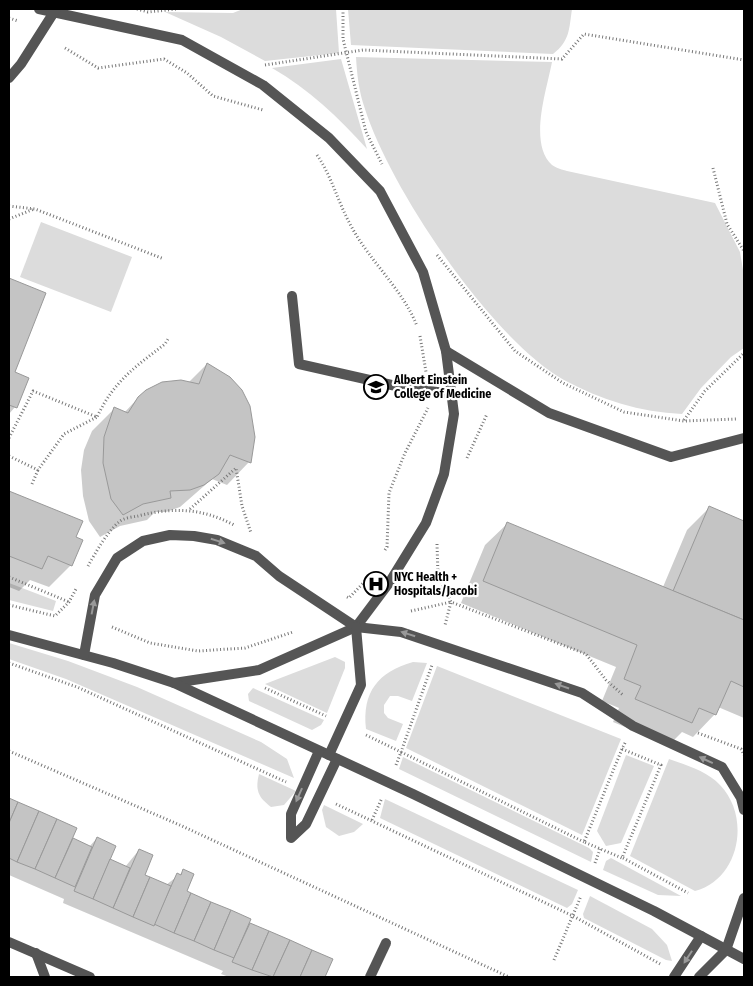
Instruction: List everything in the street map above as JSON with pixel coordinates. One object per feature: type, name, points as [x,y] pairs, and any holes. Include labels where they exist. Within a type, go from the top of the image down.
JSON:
[{"type":"street","points":[[39,9],[182,40],[263,85],[329,138],[380,191],[423,272],[446,351],[454,414],[444,474],[426,523],[389,583],[356,627],[259,670],[174,683]]},
{"type":"street","points":[[9,78],[21,64],[55,11]]},
{"type":"street","points":[[292,296],[299,364],[396,386],[452,394]]},
{"type":"street","points":[[446,351],[549,413],[671,457],[744,438]]},
{"type":"street","points":[[84,655],[95,595],[117,558],[143,541],[170,535],[194,536],[217,540],[256,556],[279,576],[356,627],[400,632],[582,693],[633,726],[722,767],[741,798],[744,810]]},
{"type":"street","points":[[320,751],[291,814],[291,838],[306,824],[361,685],[356,627]]},
{"type":"street","points":[[9,635],[84,655],[174,683],[588,879],[744,959]]},
{"type":"street","points":[[699,977],[726,950],[744,898]]},
{"type":"street","points":[[674,977],[701,936]]},
{"type":"street","points":[[9,942],[90,977]]},
{"type":"street","points":[[370,977],[386,943]]},
{"type":"street","points":[[36,953],[44,977]]},
{"type":"path","points":[[137,9],[148,12],[177,9]]},
{"type":"path","points":[[343,9],[344,39],[366,132],[382,165]]},
{"type":"path","points":[[9,18],[18,21]]},
{"type":"path","points":[[238,71],[276,63],[363,50],[562,59],[584,34],[744,60]]},
{"type":"path","points":[[64,48],[98,68],[164,60],[187,73],[212,96],[267,111]]},
{"type":"path","points":[[311,150],[318,156],[337,191],[350,224],[409,306],[419,330],[428,380]]},
{"type":"path","points":[[713,168],[727,224],[744,251]]},
{"type":"path","points":[[9,206],[35,209],[164,259]]},
{"type":"path","points":[[9,220],[35,209]]},
{"type":"path","points":[[432,247],[442,263],[515,351],[563,383],[624,412],[684,421],[742,419]]},
{"type":"path","points":[[32,484],[38,470],[64,434],[97,417],[104,402],[122,378],[165,344],[168,339]]},
{"type":"path","points":[[684,421],[705,391],[744,353]]},
{"type":"path","points":[[9,438],[33,391],[97,417]]},
{"type":"path","points":[[382,555],[387,546],[389,493],[405,453],[429,406]]},
{"type":"path","points":[[466,460],[486,414]]},
{"type":"path","points":[[9,456],[38,470]]},
{"type":"path","points":[[190,509],[236,468],[242,506],[250,533]]},
{"type":"path","points":[[438,538],[435,547],[438,575],[452,602],[445,625]]},
{"type":"path","points":[[349,598],[372,572]]},
{"type":"path","points":[[9,577],[69,602],[55,616],[9,605]]},
{"type":"path","points":[[411,611],[452,602],[586,654],[606,680],[626,698]]},
{"type":"path","points":[[112,627],[150,643],[198,651],[246,648],[297,631]]},
{"type":"path","points":[[9,663],[77,687],[295,786]]},
{"type":"path","points":[[396,765],[432,665]]},
{"type":"path","points":[[258,684],[326,716]]},
{"type":"path","points":[[694,732],[741,749],[744,755]]},
{"type":"path","points":[[366,735],[584,842],[622,858],[688,893]]},
{"type":"path","points":[[584,842],[622,749],[661,764],[622,858]]},
{"type":"path","points":[[9,751],[182,826],[509,977]]},
{"type":"path","points":[[372,820],[382,797]]},
{"type":"path","points":[[329,800],[572,916],[665,966]]},
{"type":"path","points":[[554,960],[600,849]]},
{"type":"shaded area","points":[[243,9],[336,9],[339,53],[265,61],[221,37],[165,12],[233,13]]},
{"type":"shaded area","points":[[348,9],[572,9],[566,39],[553,54],[351,45]]},
{"type":"shaded area","points":[[356,57],[552,62],[541,115],[541,143],[545,155],[552,165],[565,171],[715,203],[740,252],[744,276],[744,348],[731,357],[701,388],[682,414],[636,408],[607,399],[564,380],[536,360],[506,331],[476,297],[447,259],[396,179],[365,109],[361,96]]},
{"type":"shaded area","points":[[341,59],[367,149],[323,105],[299,85],[272,68]]},
{"type":"shaded area","points":[[41,222],[132,257],[111,312],[20,277]]},
{"type":"shaded area","points":[[9,583],[56,601],[53,611],[9,600]]},
{"type":"shaded area","points":[[9,643],[68,661],[137,687],[261,742],[287,759],[294,778],[66,679],[9,659]]},
{"type":"shaded area","points":[[335,657],[345,662],[345,668],[327,713],[265,684]]},
{"type":"shaded area","points":[[413,662],[427,663],[412,701],[398,696],[390,696],[384,705],[384,713],[388,718],[403,724],[396,741],[366,729],[365,716],[367,704],[375,685],[390,671]]},
{"type":"shaded area","points":[[437,666],[621,739],[582,835],[406,748]]},
{"type":"shaded area","points":[[253,688],[324,720],[321,725],[312,730],[249,701],[248,694]]},
{"type":"shaded area","points":[[626,755],[654,766],[621,843],[606,846],[597,831]]},
{"type":"shaded area","points":[[403,757],[589,848],[593,852],[591,862],[399,769]]},
{"type":"shaded area","points":[[669,759],[696,769],[715,780],[730,798],[736,813],[738,829],[736,846],[731,861],[722,874],[710,884],[695,891],[630,856]]},
{"type":"shaded area","points":[[259,774],[296,791],[284,805],[271,807],[260,796],[257,784]]},
{"type":"shaded area","points":[[385,799],[578,890],[572,904],[567,908],[380,818]]},
{"type":"shaded area","points":[[324,805],[363,824],[354,832],[339,836],[326,827],[322,810]]},
{"type":"shaded area","points":[[611,858],[681,896],[658,895],[603,870],[606,861]]},
{"type":"shaded area","points":[[590,896],[652,929],[667,945],[672,961],[666,960],[584,918],[583,914]]},
{"type":"building","points":[[9,278],[46,293],[15,372],[29,378],[17,408],[9,405]]},
{"type":"building","points":[[207,363],[230,377],[242,390],[250,406],[255,437],[251,463],[230,455],[219,474],[204,485],[190,490],[170,491],[171,498],[143,504],[123,515],[111,499],[103,463],[104,437],[114,407],[128,413],[138,397],[146,390],[162,382],[181,380],[199,384]]},
{"type":"building","points":[[9,491],[83,521],[76,537],[83,540],[72,566],[48,556],[42,569],[9,556]]},
{"type":"building","points":[[709,506],[744,521],[744,620],[673,591]]},
{"type":"building","points":[[507,522],[744,620],[744,687],[731,681],[716,715],[699,708],[692,723],[635,699],[641,686],[624,679],[637,645],[483,581]]},
{"type":"building","points":[[9,798],[18,802],[9,823]]},
{"type":"building","points":[[18,802],[39,811],[17,862],[9,858],[9,823]]},
{"type":"building","points":[[39,811],[57,819],[35,869],[17,862]]},
{"type":"building","points":[[57,819],[77,828],[55,878],[35,869]]},
{"type":"building","points":[[97,837],[116,846],[93,899],[74,891]]},
{"type":"building","points":[[73,838],[92,847],[75,887],[55,878]]},
{"type":"building","points":[[139,849],[153,855],[145,875],[150,877],[133,917],[113,908]]},
{"type":"building","points":[[110,859],[130,868],[113,908],[93,899]]},
{"type":"building","points":[[183,869],[194,874],[187,891],[191,893],[174,933],[154,924],[177,873],[181,875]]},
{"type":"building","points":[[150,877],[171,886],[154,926],[133,917]]},
{"type":"building","points":[[191,893],[211,902],[194,941],[174,933]]},
{"type":"building","points":[[211,902],[231,910],[214,950],[194,941]]},
{"type":"building","points":[[231,910],[251,919],[234,958],[214,950]]},
{"type":"building","points":[[250,923],[269,931],[252,970],[232,962]]},
{"type":"building","points":[[269,931],[290,940],[273,977],[252,970]]},
{"type":"building","points":[[290,940],[312,950],[300,977],[273,977]]},
{"type":"building","points":[[312,950],[333,959],[325,977],[300,977]]},
{"type":"place","name":"Albert Einstein College of Medicine","points":[[376,387]]},
{"type":"place","name":"NYC Health + Hospitals/Jacobi","points":[[376,584]]}]
